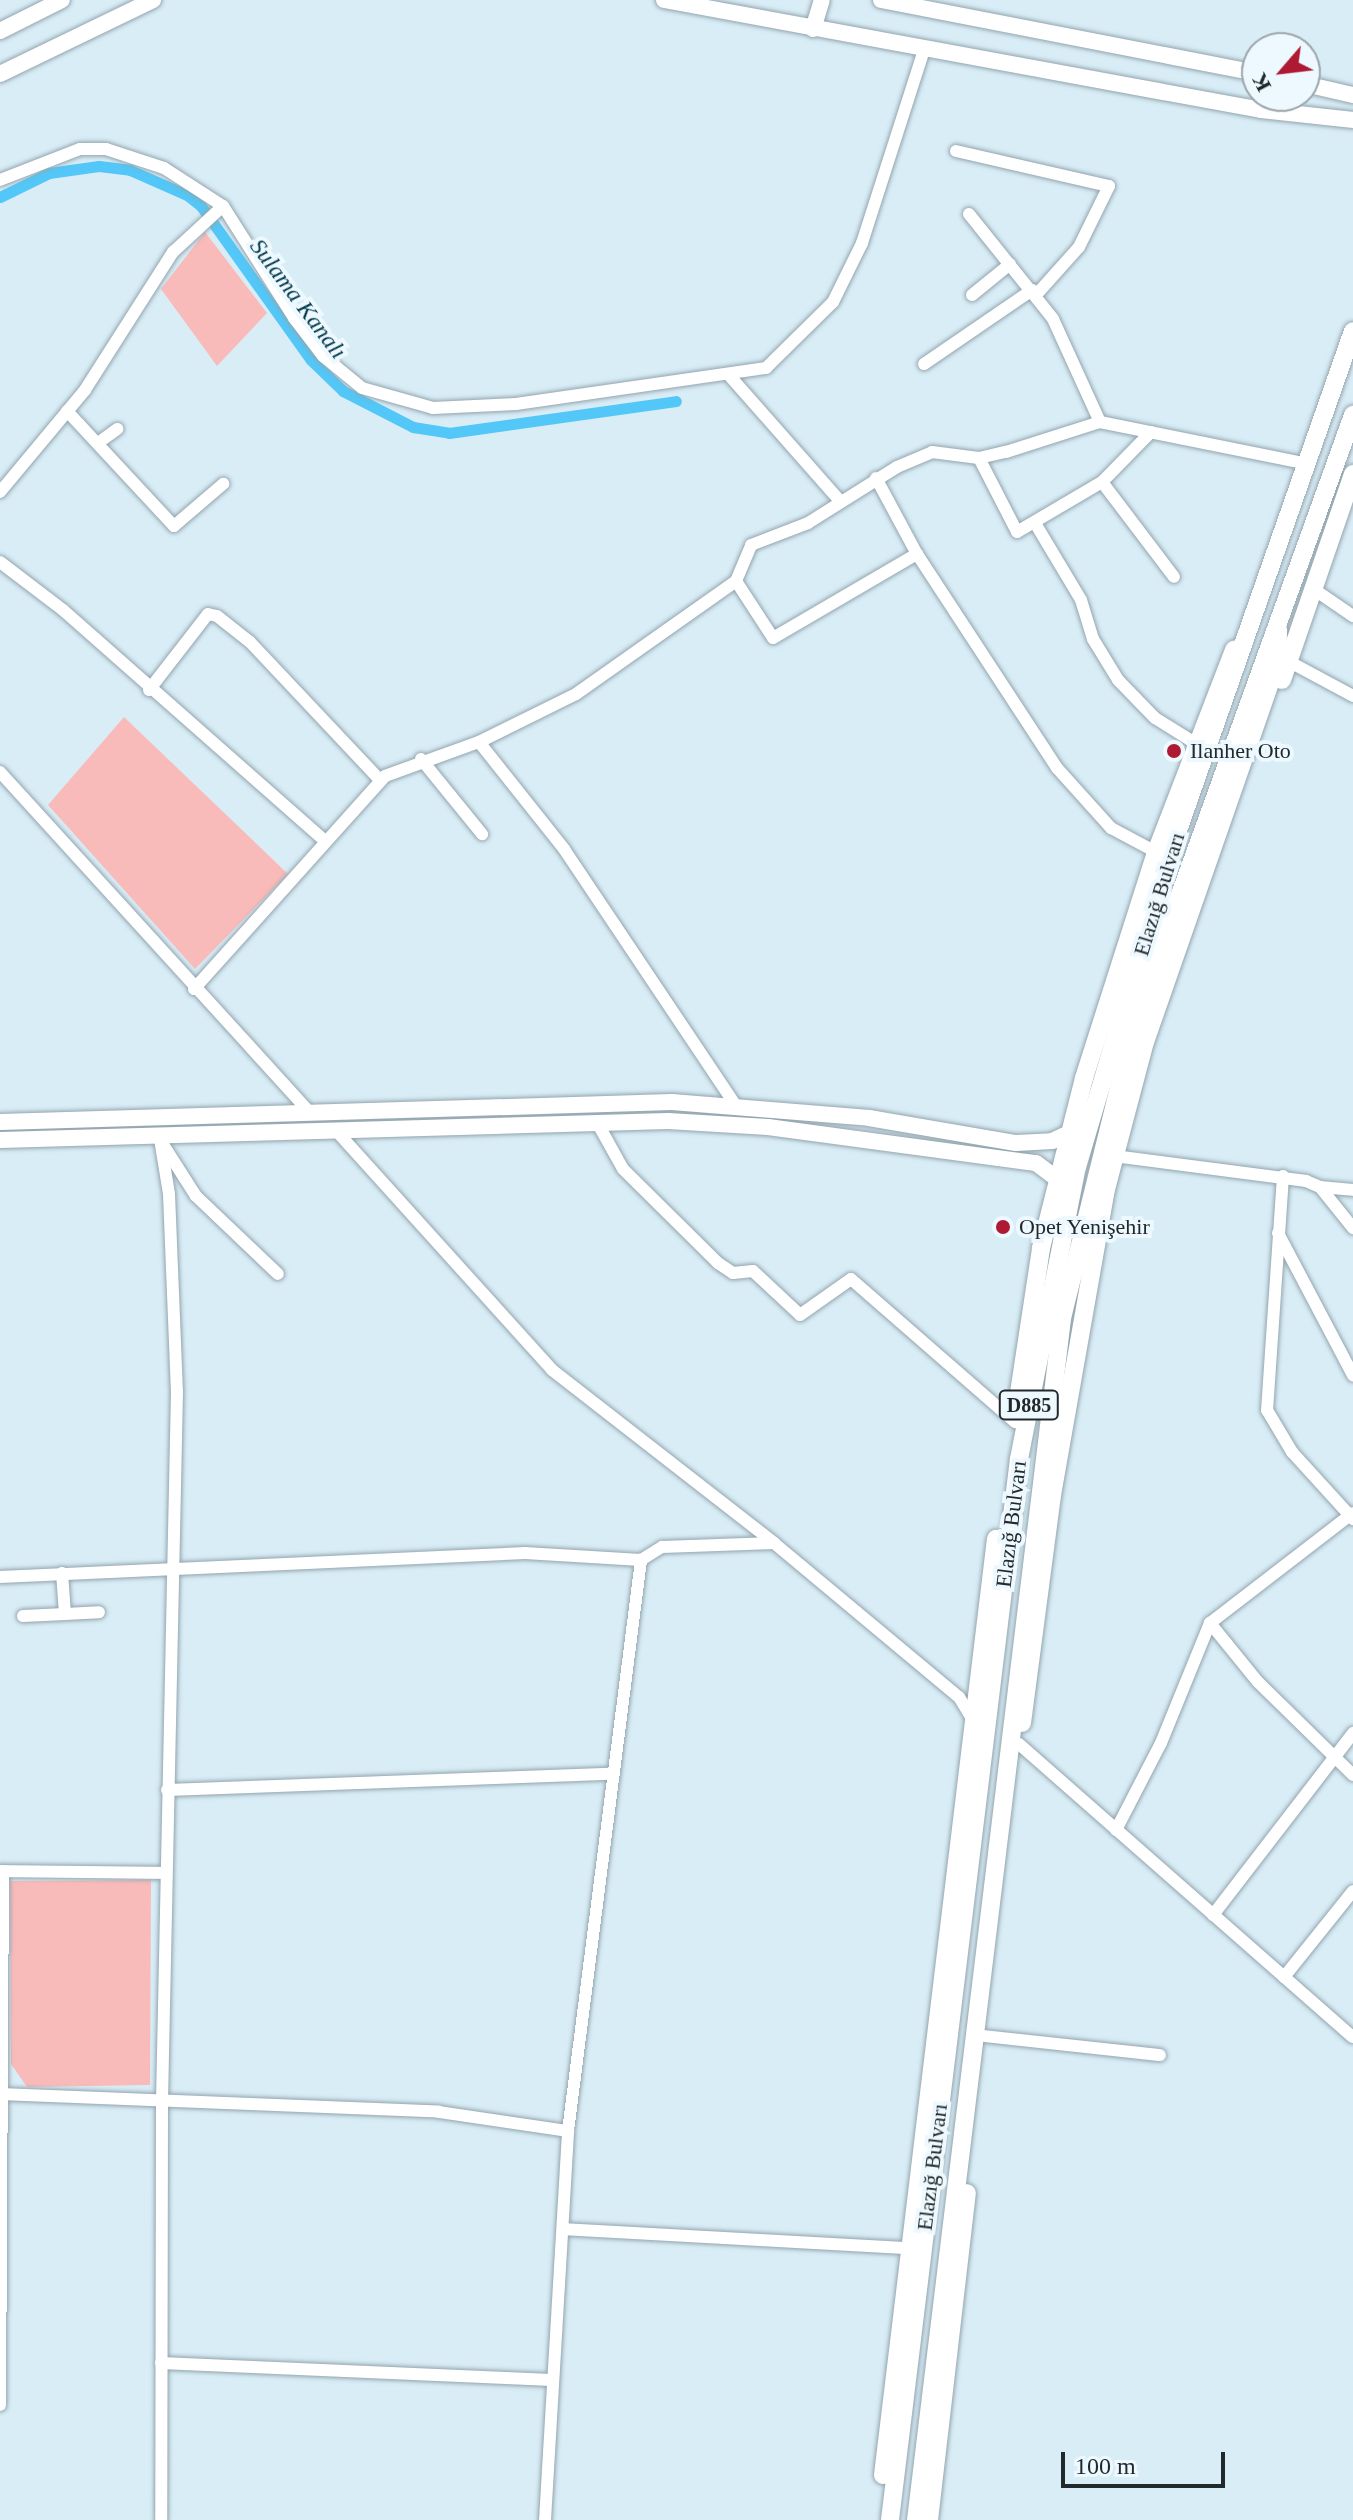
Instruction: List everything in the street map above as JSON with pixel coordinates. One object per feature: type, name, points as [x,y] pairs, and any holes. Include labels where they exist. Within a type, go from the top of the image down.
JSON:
[{"type":"highway","name":"Elazığ Bulvarı","points":[[890,2520],[983,1728],[1027,1416],[1086,1130],[1169,856],[1309,464],[1353,331]]},
{"type":"highway","name":"Elazığ Bulvarı","points":[[916,2520],[1062,1318],[1138,1011],[1279,608],[1353,415]]},
{"type":"highway","points":[[1255,722],[1279,692],[1353,474]]},
{"type":"highway","points":[[929,2520],[1019,1744],[1052,1495],[1114,1156],[1145,1042],[1277,663],[1279,608]]},
{"type":"highway","points":[[879,2520],[907,2248],[971,1717],[967,1693],[1057,1179],[1156,852],[1219,678],[1257,610]]},
{"type":"main road","points":[[0,31],[62,0]]},
{"type":"main road","points":[[0,74],[153,0]]},
{"type":"main road","points":[[664,0],[1261,110],[1353,120]]},
{"type":"main road","points":[[813,29],[822,0]]},
{"type":"main road","points":[[881,0],[1241,70]]},
{"type":"main road","points":[[1321,88],[1353,95]]},
{"type":"main road","points":[[0,1122],[735,1104],[1016,1143],[1052,1141],[1069,1133]]},
{"type":"main road","points":[[0,1140],[340,1135],[598,1124],[768,1127],[1036,1163],[1057,1179]]},
{"type":"street","points":[[0,180],[47,157],[106,149],[164,168],[219,209],[323,356],[362,388],[393,400],[474,410],[766,368],[833,302],[871,217],[924,50]]},
{"type":"street","points":[[924,364],[1034,292],[1079,247],[1109,186],[956,151]]},
{"type":"street","points":[[0,492],[67,411],[173,252],[219,209]]},
{"type":"street","points":[[969,214],[1034,292],[1100,422]]},
{"type":"street","points":[[972,295],[1010,264]]},
{"type":"street","points":[[728,374],[839,500]]},
{"type":"street","points":[[67,411],[174,526],[223,484]]},
{"type":"street","points":[[194,989],[380,780],[421,759],[479,742],[576,694],[736,581],[751,545],[808,523],[876,478],[932,452],[979,458],[1100,422],[1309,464]]},
{"type":"street","points":[[98,443],[117,429]]},
{"type":"street","points":[[979,458],[1013,530],[1035,523],[1102,482],[1151,432]]},
{"type":"street","points":[[876,478],[917,554],[1081,799],[1111,828],[1156,852]]},
{"type":"street","points":[[1102,482],[1174,577]]},
{"type":"street","points":[[1035,523],[1081,600],[1093,639],[1118,680],[1155,718],[1195,743]]},
{"type":"street","points":[[736,581],[773,638],[917,554]]},
{"type":"street","points":[[0,562],[325,841]]},
{"type":"street","points":[[1312,588],[1353,616]]},
{"type":"street","points":[[149,690],[208,614],[217,616],[250,642],[380,780]]},
{"type":"street","points":[[1288,661],[1353,696]]},
{"type":"street","points":[[479,742],[564,849],[735,1104]]},
{"type":"street","points":[[421,759],[482,834]]},
{"type":"street","points":[[0,772],[194,989],[311,1114]]},
{"type":"street","points":[[598,1124],[623,1169],[718,1263],[733,1273],[753,1271],[800,1315],[851,1279],[1015,1422]]},
{"type":"street","points":[[340,1135],[552,1370],[967,1693]]},
{"type":"street","points":[[160,1139],[196,1196],[278,1274]]},
{"type":"street","points":[[160,1139],[169,1194],[177,1391],[162,2101],[161,2520]]},
{"type":"street","points":[[1114,1156],[1283,1176],[1320,1187],[1353,1190]]},
{"type":"street","points":[[1116,1830],[1161,1743],[1210,1623],[1352,1516],[1292,1452],[1267,1410],[1283,1176]]},
{"type":"street","points":[[1320,1187],[1353,1228]]},
{"type":"street","points":[[1278,1232],[1353,1375]]},
{"type":"street","points":[[0,1577],[171,1565],[525,1553],[641,1560],[662,1547],[774,1543]]},
{"type":"street","points":[[545,2520],[568,2131],[611,1774],[641,1560]]},
{"type":"street","points":[[62,1573],[65,1614]]},
{"type":"street","points":[[23,1616],[99,1612]]},
{"type":"street","points":[[1210,1623],[1353,1775]]},
{"type":"street","points":[[1213,1915],[1353,1733]]},
{"type":"street","points":[[1019,1744],[1353,2037]]},
{"type":"street","points":[[167,1790],[611,1774]]},
{"type":"street","points":[[0,2405],[2,1871],[166,1873]]},
{"type":"street","points":[[1284,1977],[1353,1891]]},
{"type":"street","points":[[984,2036],[1160,2055]]},
{"type":"street","points":[[3,2094],[439,2112],[568,2131]]},
{"type":"street","points":[[563,2229],[907,2248]]},
{"type":"street","points":[[161,2363],[552,2380]]},
{"type":"shaded area","points":[[205,232],[267,313],[217,366],[161,289]]},
{"type":"shaded area","points":[[124,717],[288,874],[195,969],[48,805]]},
{"type":"shaded area","points":[[151,1880],[150,2085],[27,2087],[11,2064],[10,1881]]},
{"type":"waterway","name":"Sulama Kanalı","points":[[0,197],[49,173],[99,166],[130,170],[187,195],[201,206],[311,360],[343,391],[413,427],[449,433],[676,401]]},
{"type":"place","name":"Ilanher Oto","points":[[1174,751]]},
{"type":"place","name":"Opet Yenişehir","points":[[1003,1227]]}]
